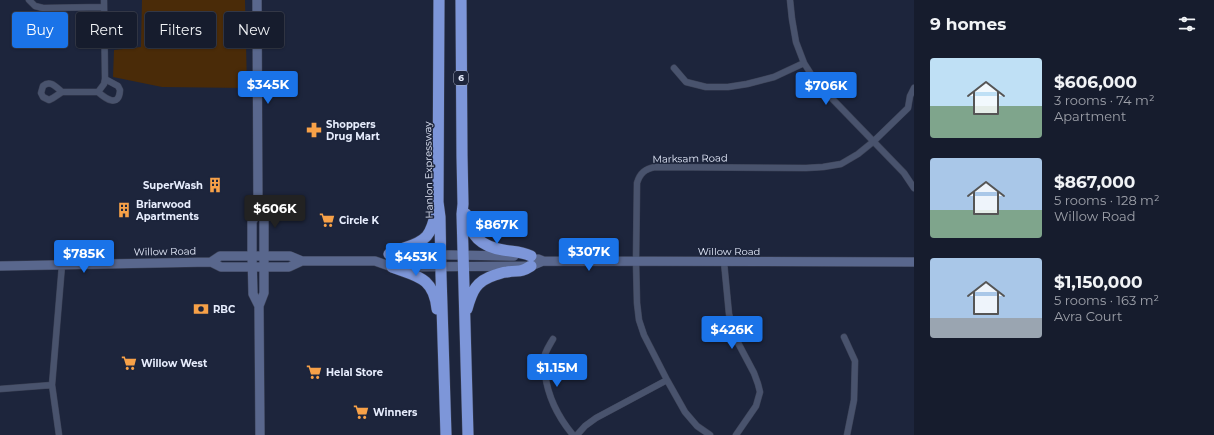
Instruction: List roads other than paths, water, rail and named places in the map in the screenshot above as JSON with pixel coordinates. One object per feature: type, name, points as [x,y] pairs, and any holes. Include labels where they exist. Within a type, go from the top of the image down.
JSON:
[{"type":"highway","name":"Hanlon Expressway","points":[[439,0],[438,202],[440,216],[446,435]]},
{"type":"highway","name":"6","points":[[461,0],[462,156],[464,204],[462,214],[468,435]]},
{"type":"highway","points":[[389,254],[395,250],[424,240],[431,231],[438,202]]},
{"type":"highway","points":[[464,204],[469,225],[474,236],[491,247],[521,252],[531,261],[523,271],[506,272],[487,278],[479,283],[475,288],[464,318]]},
{"type":"highway","points":[[392,267],[414,275],[425,281],[433,291],[438,325],[444,336]]},
{"type":"main road","points":[[257,0],[258,210],[252,222],[252,256],[254,294],[259,306]]},
{"type":"main road","points":[[258,210],[264,220],[264,293],[259,306],[260,435]]},
{"type":"main road","name":"Willow Road","points":[[375,261],[389,254],[441,254],[531,261],[914,262]]},
{"type":"main road","name":"Willow Road","points":[[211,262],[220,256],[290,256],[302,261],[375,261],[392,267],[463,267],[531,261]]},
{"type":"main road","name":"Willow Road","points":[[0,266],[211,262],[221,267],[289,267],[302,261]]},
{"type":"street","points":[[29,0],[35,6],[43,8],[104,7]]},
{"type":"street","points":[[98,92],[104,84],[105,79],[104,0]]},
{"type":"street","points":[[790,0],[796,42],[804,63],[816,82],[904,173],[914,188]]},
{"type":"street","points":[[674,68],[686,82],[706,87],[728,87],[774,78],[804,63]]},
{"type":"street","points":[[62,92],[98,92],[107,99],[112,101],[116,100],[119,98],[120,90],[118,86],[105,79]]},
{"type":"street","name":"Marksam Road","points":[[710,435],[698,426],[685,412],[644,335],[639,320],[636,262],[637,183],[642,173],[648,168],[656,167],[823,167],[841,164],[858,154],[911,108],[910,96],[914,88]]},
{"type":"street","points":[[724,262],[729,314],[736,339],[754,373],[760,392],[756,406],[736,435]]},
{"type":"street","points":[[59,435],[52,385],[62,264]]},
{"type":"street","points":[[844,337],[855,361],[854,400],[847,435]]},
{"type":"street","points":[[553,339],[545,354],[543,362],[546,383],[553,406],[564,425],[573,435]]},
{"type":"street","points":[[577,435],[585,426],[596,418],[667,380]]},
{"type":"street","points":[[0,389],[52,385]]},
{"type":"place","name":"Shoppers Drug Mart","points":[[314,130]]},
{"type":"place","name":"SuperWash","points":[[215,185]]},
{"type":"place","name":"Briarwood Apartments","points":[[124,210]]},
{"type":"place","name":"Circle K","points":[[327,220]]},
{"type":"place","name":"RBC","points":[[201,309]]},
{"type":"place","name":"Willow West","points":[[129,363]]},
{"type":"place","name":"Helal Store","points":[[314,372]]},
{"type":"place","name":"Winners","points":[[361,412]]}]
